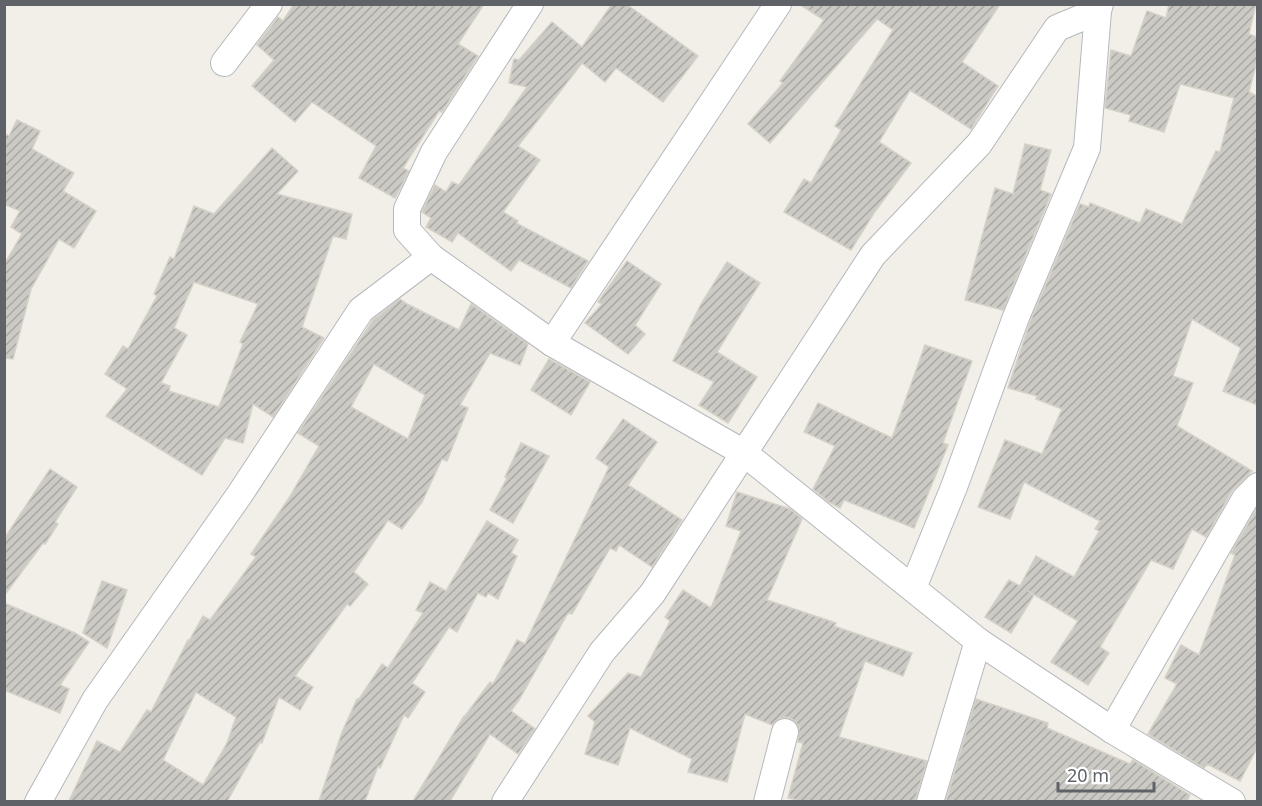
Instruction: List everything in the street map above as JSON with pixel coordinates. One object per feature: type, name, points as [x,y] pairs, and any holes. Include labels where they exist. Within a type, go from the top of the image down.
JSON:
[{"type":"street","points":[[224,63],[269,4]]},
{"type":"street","points":[[530,4],[434,152],[407,209],[407,230],[431,257],[552,343],[744,453],[978,641],[1112,730],[1232,801]]},
{"type":"street","points":[[552,343],[778,4]]},
{"type":"street","points":[[505,801],[602,652],[652,594],[873,255],[979,144],[1057,28],[1099,8]]},
{"type":"street","points":[[913,588],[954,488],[1016,317],[1087,148],[1099,8]]},
{"type":"street","points":[[38,801],[96,700],[240,494],[361,310],[431,257]]},
{"type":"street","points":[[1112,730],[1245,499],[1257,486]]},
{"type":"street","points":[[930,801],[978,641]]},
{"type":"street","points":[[767,801],[785,732]]},
{"type":"building","points":[[294,4],[484,4],[458,44],[478,56],[442,112],[439,111],[403,168],[409,171],[395,198],[359,178],[376,146],[312,102],[295,122],[252,86],[274,60],[257,45],[278,17],[283,21]]},
{"type":"building","points":[[612,4],[626,4],[698,56],[663,102],[616,68],[605,82],[582,63],[518,146],[540,160],[503,212],[518,221],[516,223],[588,261],[571,288],[519,260],[511,271],[458,233],[452,242],[426,227],[431,218],[422,212],[435,185],[446,192],[452,182],[459,185],[527,87],[509,83],[514,59],[519,60],[552,22],[582,47]]},
{"type":"building","points":[[799,4],[1000,4],[962,62],[998,86],[971,129],[910,90],[879,142],[911,163],[874,213],[851,250],[784,212],[804,179],[811,183],[841,130],[835,126],[893,30],[877,19],[770,143],[748,124],[783,83],[780,81],[824,20]]},
{"type":"building","points":[[1169,4],[1256,4],[1249,34],[1257,37],[1257,61],[1249,92],[1257,96],[1257,405],[1223,391],[1241,348],[1192,319],[1173,376],[1193,383],[1177,426],[1252,471],[1232,491],[1206,537],[1192,529],[1173,569],[1151,560],[1100,647],[1109,653],[1088,685],[1051,662],[1078,621],[1028,591],[1034,595],[1011,633],[985,617],[1009,580],[1020,586],[1036,556],[1074,577],[1099,531],[1095,529],[1100,521],[1024,482],[1010,519],[978,507],[1005,440],[1042,454],[1062,409],[1036,399],[1037,396],[1008,388],[1030,322],[1080,204],[1089,207],[1090,203],[1140,223],[1146,209],[1182,224],[1216,151],[1220,152],[1234,98],[1180,84],[1164,132],[1129,121],[1131,115],[1105,108],[1111,50],[1131,56],[1147,11],[1166,18]]},
{"type":"building","points":[[17,120],[40,131],[32,149],[74,173],[63,191],[96,211],[74,248],[59,239],[31,289],[13,359],[4,358],[4,265],[22,234],[11,227],[20,211],[4,204],[4,133],[9,136]]},
{"type":"building","points":[[1025,144],[1051,150],[1040,190],[1051,194],[1003,310],[965,300],[995,188],[1013,194]]},
{"type":"building","points":[[272,148],[298,171],[277,194],[352,214],[346,239],[333,236],[302,327],[324,338],[273,417],[253,404],[243,443],[225,438],[202,475],[106,416],[127,389],[105,374],[123,346],[128,349],[157,296],[154,294],[170,257],[174,259],[194,206],[214,214]],"holes":[[[194,282],[258,304],[240,342],[243,344],[219,407],[169,391],[170,386],[161,383],[187,335],[174,328]]]},
{"type":"building","points":[[627,261],[661,284],[635,325],[645,334],[628,354],[585,323],[602,304],[598,302]]},
{"type":"building","points":[[727,262],[760,283],[717,352],[757,377],[728,423],[699,405],[714,382],[673,361],[701,304]]},
{"type":"building","points":[[400,299],[459,330],[471,304],[528,344],[520,365],[490,353],[460,405],[468,408],[447,461],[442,459],[422,502],[402,529],[388,520],[354,572],[368,584],[350,606],[347,604],[295,676],[313,687],[300,710],[279,697],[262,743],[260,742],[228,800],[231,801],[69,801],[97,741],[120,752],[147,710],[151,712],[203,616],[210,620],[256,557],[251,554],[289,498],[319,446],[298,433],[373,320]],"holes":[[[374,364],[425,395],[408,439],[351,407]],[[196,692],[236,717],[227,743],[203,785],[163,760]]]},
{"type":"building","points":[[925,345],[972,361],[943,443],[948,445],[914,528],[844,500],[840,508],[829,502],[813,489],[835,446],[804,432],[818,403],[892,438]]},
{"type":"building","points":[[549,359],[590,382],[571,415],[531,390]]},
{"type":"building","points":[[623,419],[657,442],[628,485],[682,520],[652,567],[619,545],[616,551],[610,548],[572,614],[568,613],[511,711],[535,729],[518,754],[490,734],[450,801],[413,801],[464,716],[490,682],[493,684],[517,640],[525,644],[609,467],[596,458]]},
{"type":"building","points":[[521,443],[549,456],[513,523],[490,510],[507,478],[505,477]]},
{"type":"building","points":[[50,469],[77,487],[55,522],[58,524],[45,544],[43,543],[4,596],[4,539]]},
{"type":"building","points":[[737,492],[790,509],[802,519],[767,600],[836,623],[834,626],[912,653],[903,676],[865,661],[839,737],[927,761],[915,801],[802,801],[788,798],[803,743],[798,742],[799,727],[788,717],[780,718],[772,725],[745,714],[727,782],[688,772],[692,759],[630,728],[618,765],[585,754],[595,722],[588,716],[628,673],[641,677],[670,621],[665,617],[683,590],[711,608],[741,531],[726,526]]},
{"type":"building","points":[[1257,508],[1257,748],[1240,781],[1207,764],[1204,768],[1148,734],[1177,684],[1165,678],[1181,645],[1199,655],[1235,555],[1231,553]]},
{"type":"building","points":[[487,521],[518,540],[511,553],[517,556],[498,599],[488,593],[486,597],[478,593],[457,632],[449,627],[412,683],[425,692],[408,718],[404,715],[380,768],[378,766],[365,801],[319,801],[342,732],[357,699],[382,664],[388,668],[423,613],[416,610],[430,582],[446,591]]},
{"type":"building","points":[[102,581],[127,590],[107,648],[83,633]]},
{"type":"building","points":[[4,603],[75,633],[89,642],[60,685],[69,689],[60,713],[4,690]]},
{"type":"building","points":[[976,699],[1048,723],[1047,728],[1130,764],[1133,760],[1190,795],[1187,801],[946,801]]}]
